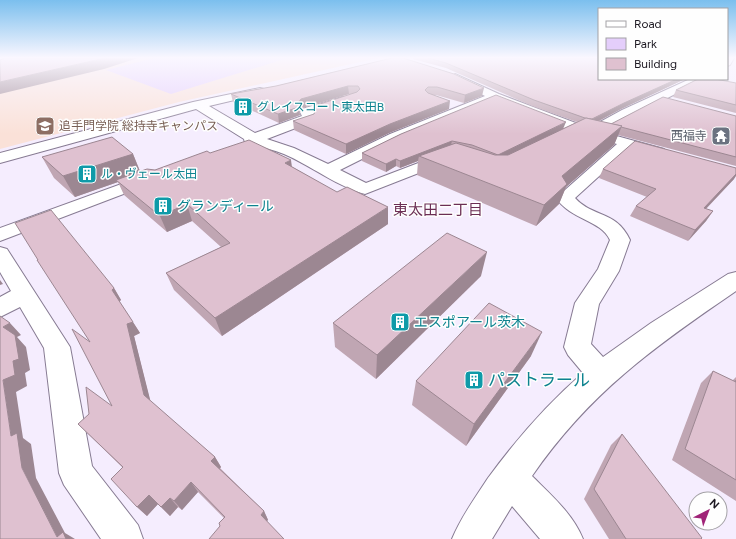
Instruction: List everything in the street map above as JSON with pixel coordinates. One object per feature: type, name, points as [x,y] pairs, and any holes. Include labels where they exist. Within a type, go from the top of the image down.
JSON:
[{"type":"street","points":[[469,83],[494,96],[584,131],[626,144],[670,155]]},
{"type":"street","points":[[564,136],[584,131],[690,83]]},
{"type":"street","points":[[0,158],[197,105],[275,88]]},
{"type":"street","points":[[327,171],[395,137],[494,96]]},
{"type":"street","points":[[233,147],[309,118],[306,112],[353,97]]},
{"type":"street","points":[[659,98],[680,103]]},
{"type":"street","points":[[444,102],[462,108]]},
{"type":"street","points":[[197,105],[254,139],[290,151],[365,189],[451,155],[465,157]]},
{"type":"street","points":[[602,375],[578,347],[587,303],[608,271],[620,240],[613,228],[572,206],[565,198],[626,144]]},
{"type":"street","points":[[0,234],[162,174]]},
{"type":"street","points":[[0,254],[12,301],[57,347],[76,473],[124,539]]},
{"type":"street","points":[[471,539],[510,479],[550,426],[576,398],[602,375],[658,333],[736,280]]},
{"type":"street","points":[[510,479],[542,512],[564,539]]},
{"type":"shaded area","points":[[0,83],[264,83],[179,102],[0,149]]},
{"type":"green space","points":[[142,83],[206,83],[171,94]]},
{"type":"building","points":[[288,83],[474,83],[484,88],[465,95],[437,87],[428,87],[425,90],[428,93],[450,101],[390,124],[346,144],[293,121],[314,114],[316,110],[314,106],[357,92],[360,89],[358,86],[348,86],[301,99],[298,103],[299,107],[278,114],[231,94]]},
{"type":"building","points":[[494,83],[668,83],[592,119],[585,118],[534,100]]},
{"type":"building","points":[[690,83],[736,83],[736,105],[676,90]]},
{"type":"building","points":[[496,95],[566,122],[498,155],[472,145],[452,141],[400,161],[396,159],[386,164],[362,153],[401,134]]},
{"type":"building","points":[[663,97],[736,116],[736,157],[611,124]]},
{"type":"building","points":[[586,118],[622,126],[562,176],[567,184],[544,205],[419,156],[456,143],[495,155],[508,155]]},
{"type":"building","points":[[112,137],[133,154],[63,176],[42,157]]},
{"type":"building","points":[[249,140],[291,160],[285,163],[337,192],[347,187],[388,207],[215,318],[166,273],[230,243],[187,204],[160,216],[116,180],[147,169],[155,170],[207,151],[210,153]]},
{"type":"building","points":[[635,141],[736,168],[736,174],[704,208],[713,211],[695,230],[636,206],[656,189],[603,169]]},
{"type":"building","points":[[51,210],[114,288],[112,290],[133,322],[127,324],[144,395],[215,457],[211,461],[264,511],[261,515],[284,539],[209,539],[220,526],[219,523],[225,517],[191,482],[174,501],[170,498],[161,507],[149,495],[137,507],[111,479],[123,467],[78,424],[89,414],[86,387],[112,406],[72,329],[90,342],[15,223]]},
{"type":"building","points":[[447,233],[487,252],[377,355],[333,323]]},
{"type":"building","name":"パストラール","points":[[489,303],[542,332],[474,424],[416,381]]},
{"type":"building","points":[[0,316],[10,323],[3,327],[15,335],[19,359],[13,361],[15,375],[3,380],[11,436],[17,433],[22,468],[57,537],[63,532],[66,539],[0,539]]},
{"type":"building","points":[[713,371],[736,382],[736,480],[685,449]]},
{"type":"building","points":[[622,434],[688,520],[688,531],[697,531],[702,538],[626,539],[594,489]]},
{"type":"place","name":"グレイスコート東太田B","points":[[243,107]]},
{"type":"place","name":"追手門学院 総持寺キャンパス","points":[[45,126]]},
{"type":"place","name":"西福寺","points":[[721,136]]},
{"type":"place","name":"ル・ヴェール太田","points":[[87,174]]},
{"type":"place","name":"グランディール","points":[[163,206]]},
{"type":"place","name":"エスポアール茨木","points":[[400,322]]},
{"type":"place","name":"パストラール","points":[[474,380]]},
{"type":"district","name":"東太田二丁目","points":[[438,210]]}]
